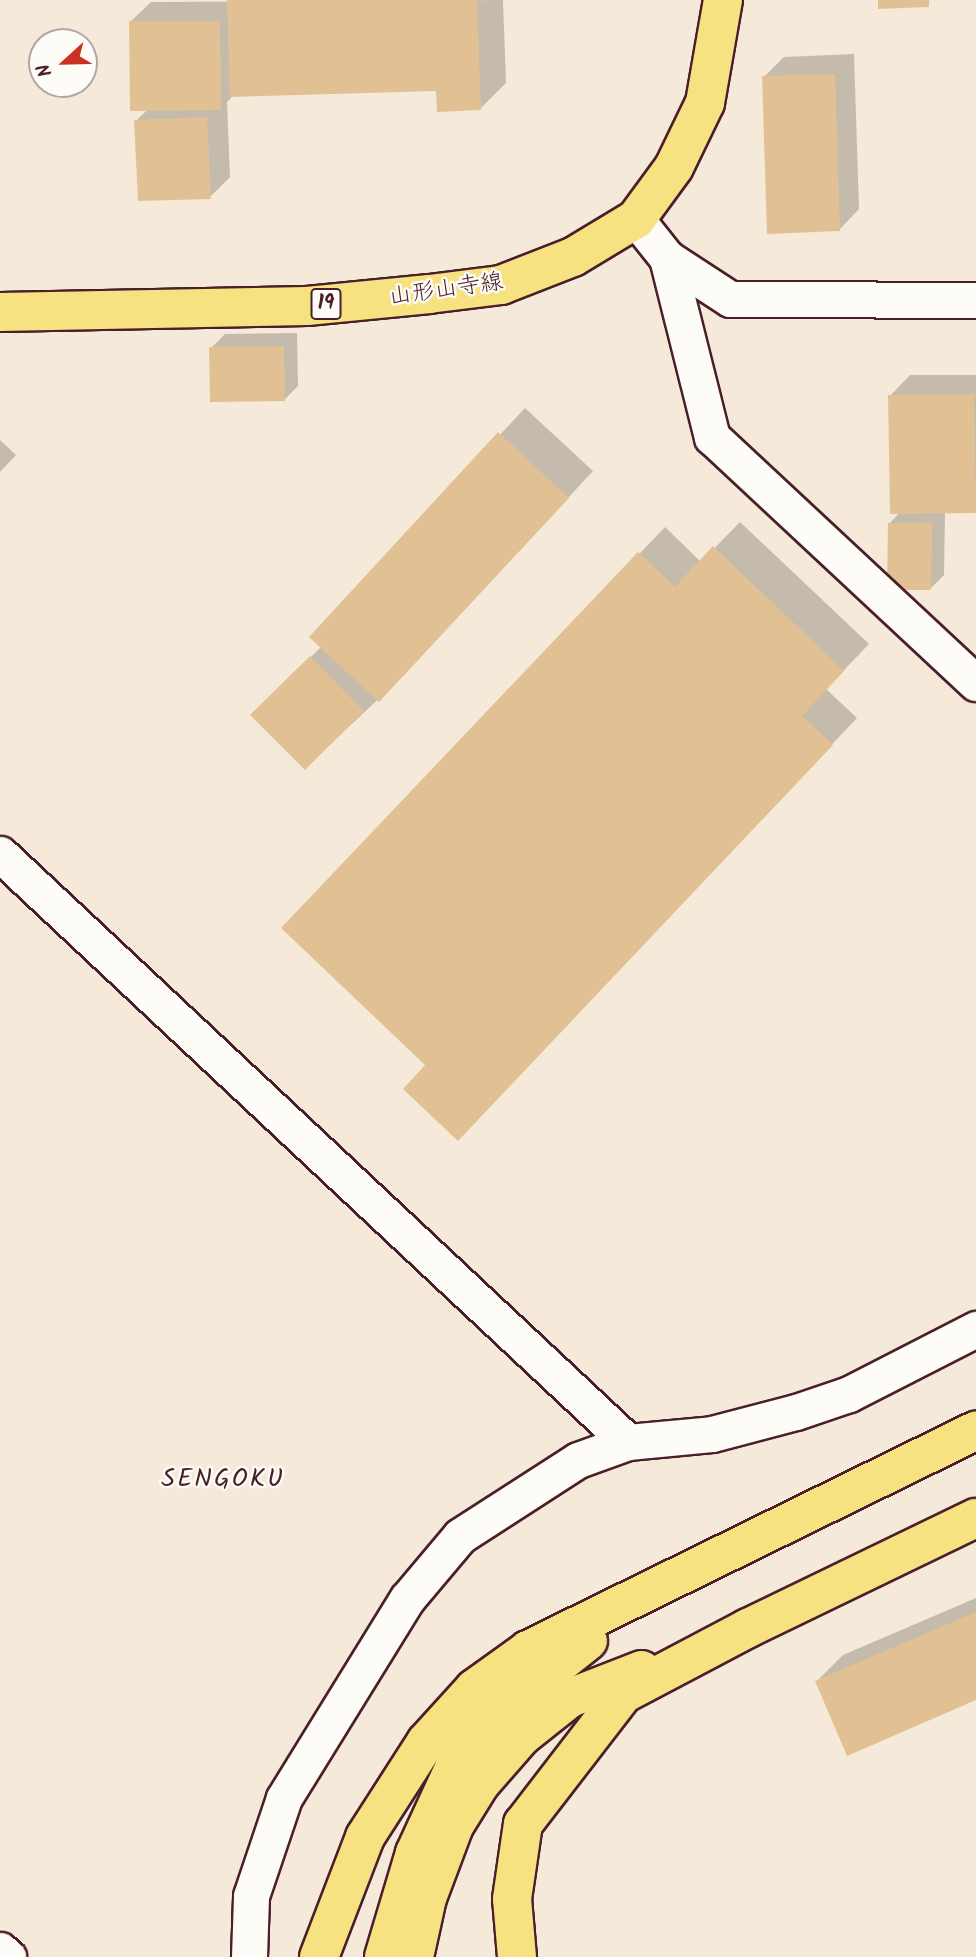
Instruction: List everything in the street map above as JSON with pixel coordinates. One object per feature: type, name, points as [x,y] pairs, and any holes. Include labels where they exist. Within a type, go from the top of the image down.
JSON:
[{"type":"main road","name":"山形山寺線","points":[[0,312],[307,306],[501,285],[573,257],[636,219],[674,167],[705,103],[723,0]]},
{"type":"main road","points":[[319,1957],[365,1837],[426,1742],[474,1689],[528,1650],[976,1431]]},
{"type":"main road","points":[[517,1957],[512,1899],[523,1824],[623,1694],[748,1628],[976,1518]]},
{"type":"main road","points":[[384,1957],[406,1879],[456,1764],[497,1713],[546,1671],[682,1575]]},
{"type":"main road","points":[[414,1957],[427,1898],[454,1826],[481,1784],[522,1736],[570,1698],[748,1628]]},
{"type":"street","points":[[636,219],[667,258],[730,299],[976,300]]},
{"type":"street","points":[[667,258],[712,437],[976,682]]},
{"type":"street","points":[[0,854],[628,1442]]},
{"type":"street","points":[[249,1957],[251,1896],[284,1798],[407,1599],[460,1536],[578,1460],[628,1442],[712,1434],[796,1412],[849,1394],[976,1329]]},
{"type":"street","points":[[0,1950],[8,1957]]},
{"type":"building","points":[[227,0],[477,0],[481,110],[437,112],[436,91],[230,97]]},
{"type":"building","points":[[878,0],[929,0],[929,7],[878,9]]},
{"type":"building","points":[[129,21],[220,21],[221,110],[130,111]]},
{"type":"building","points":[[835,74],[840,231],[767,234],[762,76]]},
{"type":"building","points":[[207,117],[211,199],[138,201],[134,120]]},
{"type":"building","points":[[284,346],[285,401],[210,402],[209,347]]},
{"type":"building","points":[[974,394],[976,513],[890,514],[888,395]]},
{"type":"building","points":[[498,432],[569,498],[379,702],[309,637]]},
{"type":"building","points":[[888,523],[932,523],[931,590],[887,590]]},
{"type":"building","points":[[713,546],[844,671],[802,716],[833,745],[458,1141],[403,1089],[425,1065],[281,928],[638,552],[675,587]]},
{"type":"building","points":[[310,656],[364,711],[305,770],[250,715]]},
{"type":"building","points":[[976,1612],[976,1700],[847,1756],[815,1681]]},
{"type":"district","name":"SENGOKU","points":[[223,1480]]}]
